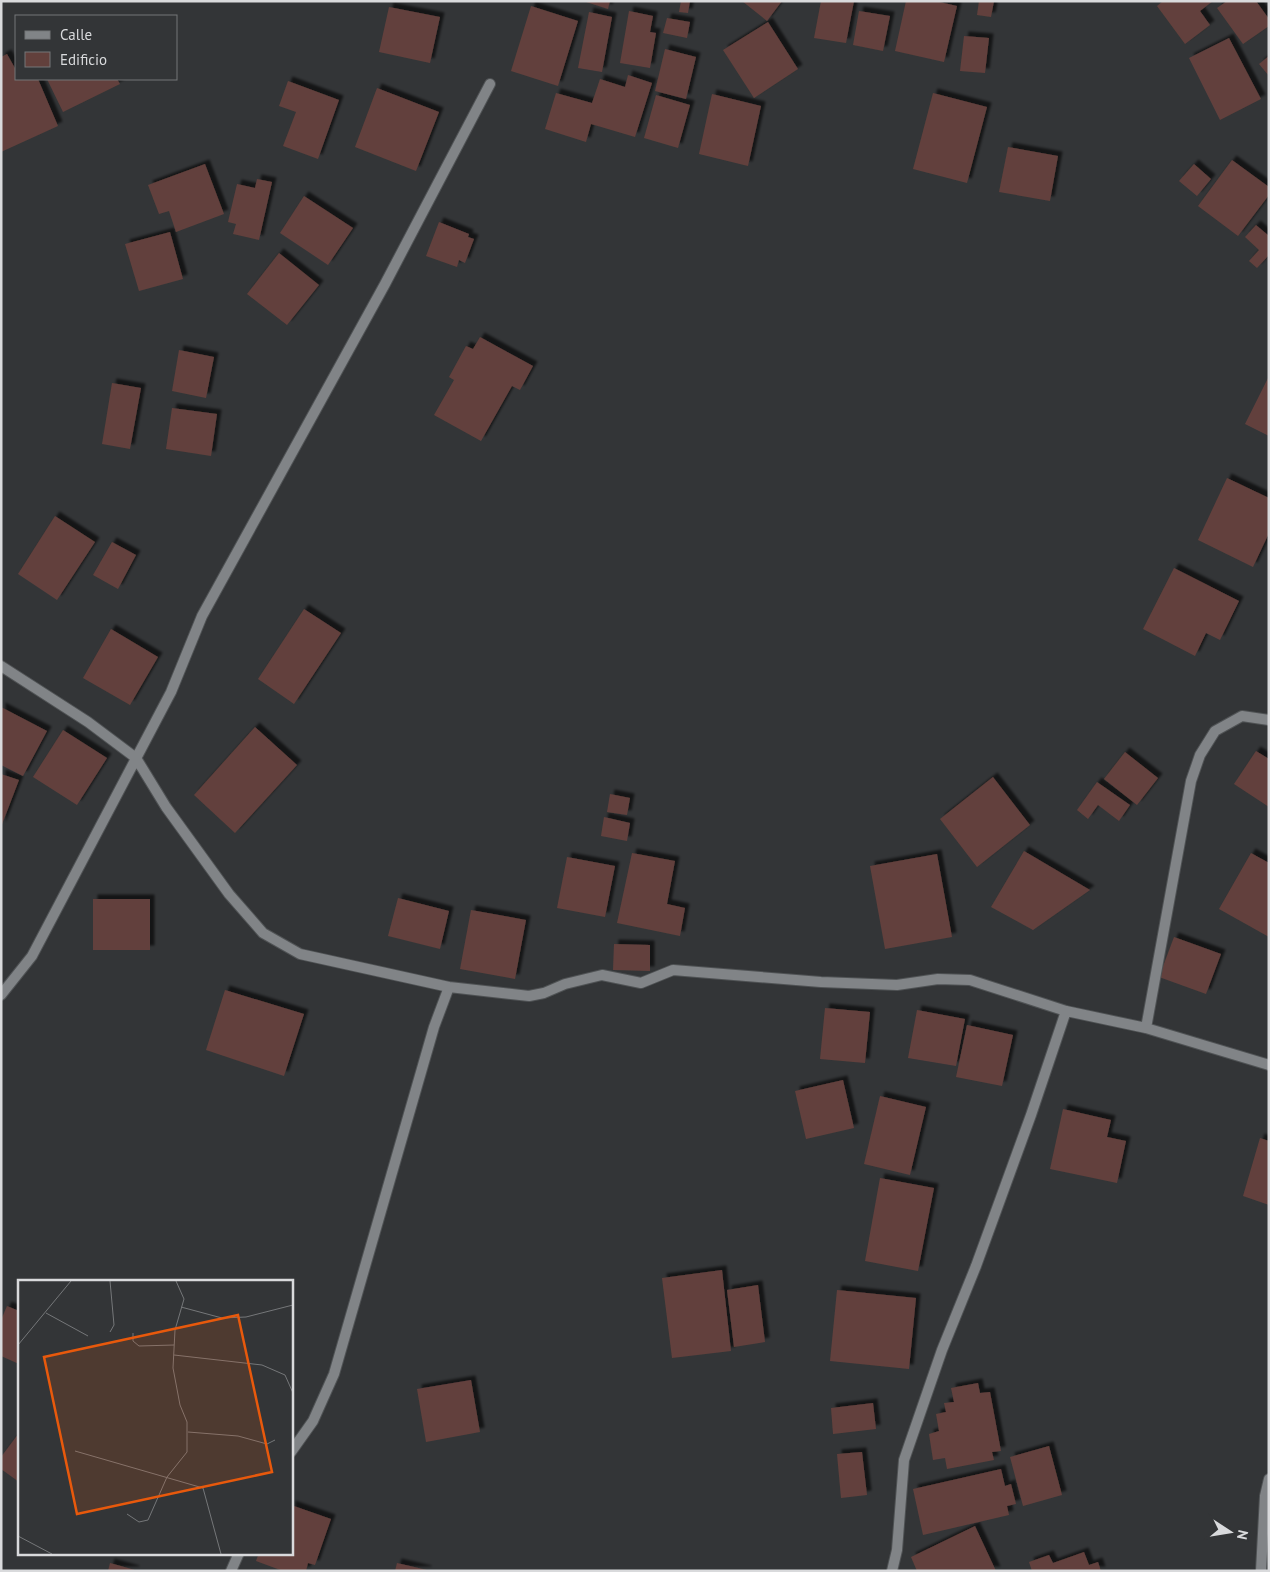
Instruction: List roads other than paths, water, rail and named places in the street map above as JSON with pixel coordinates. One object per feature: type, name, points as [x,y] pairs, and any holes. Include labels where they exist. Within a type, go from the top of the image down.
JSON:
[{"type":"street","points":[[1,995],[32,956],[171,692],[202,616],[385,284],[490,84]]},
{"type":"street","points":[[1,666],[88,722],[136,758],[194,847],[263,933],[300,954],[449,987],[529,996],[544,993],[565,984],[602,975],[641,983],[673,970],[821,982],[897,985],[938,979],[970,980],[1066,1011],[1146,1028],[1269,1065]]},
{"type":"street","points":[[1146,1028],[1191,781],[1200,755],[1215,731],[1242,716],[1269,720]]},
{"type":"street","points":[[292,1451],[313,1421],[334,1374],[434,1027],[449,987]]},
{"type":"street","points":[[892,1571],[897,1550],[904,1460],[942,1350],[976,1266],[1031,1115],[1066,1011]]},
{"type":"street","points":[[1261,1571],[1269,1478]]},
{"type":"street","points":[[231,1571],[239,1554]]}]
